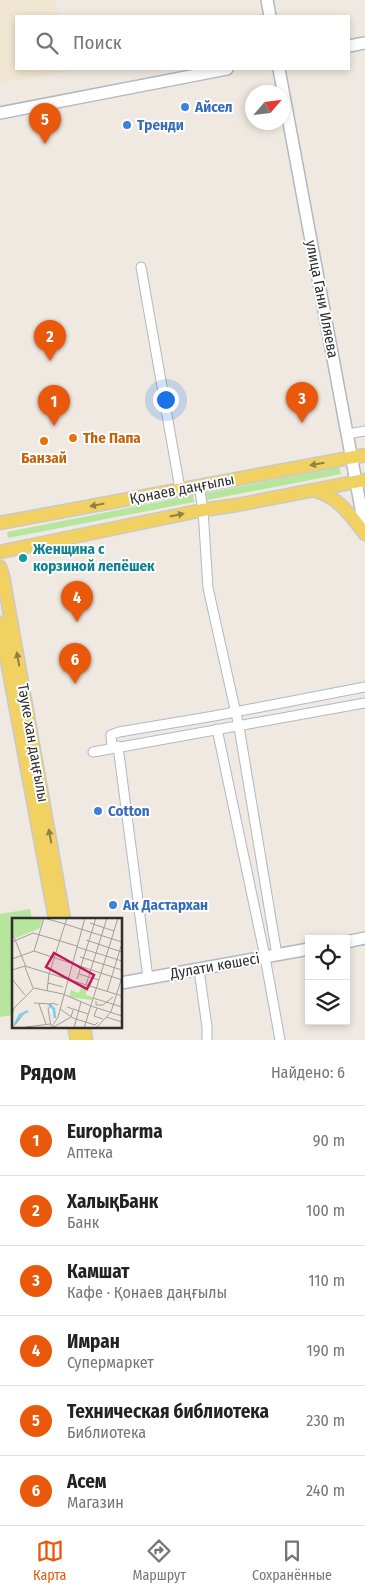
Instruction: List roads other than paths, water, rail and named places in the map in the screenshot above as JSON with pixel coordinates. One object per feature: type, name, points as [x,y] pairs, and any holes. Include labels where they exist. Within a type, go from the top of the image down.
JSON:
[{"type":"main road","name":"Қонаев даңғылы","points":[[0,523],[365,455]]},
{"type":"main road","name":"Қонаев даңғылы","points":[[0,552],[151,520],[203,510],[237,506],[360,480]]},
{"type":"main road","points":[[313,490],[326,493],[334,498],[365,534]]},
{"type":"main road","points":[[2,572],[3,566],[8,559],[24,547]]},
{"type":"main road","name":"Тәуке хан даңғылы","points":[[2,572],[64,918]]},
{"type":"main road","name":"Тәуке хан даңғылы","points":[[0,623],[55,918]]},
{"type":"street","points":[[267,0],[270,15]]},
{"type":"street","points":[[350,46],[365,43]]},
{"type":"street","points":[[0,113],[222,70]]},
{"type":"street","name":"улица Гани Иляева","points":[[279,70],[352,457],[360,480],[365,530]]},
{"type":"street","points":[[141,266],[180,489]]},
{"type":"street","points":[[348,434],[365,431]]},
{"type":"street","points":[[199,485],[203,510],[208,588],[239,727],[276,955]]},
{"type":"street","points":[[148,978],[115,747],[111,736],[119,732],[365,687]]},
{"type":"street","points":[[93,752],[365,703]]},
{"type":"street","points":[[217,729],[265,957],[280,1040]]},
{"type":"street","points":[[350,941],[365,938]]},
{"type":"street","name":"Дулати көшесі","points":[[122,983],[305,950]]},
{"type":"street","points":[[199,970],[207,1040]]},
{"type":"place","name":"Айсел","points":[[185,107]]},
{"type":"place","name":"Тренди","points":[[127,125]]},
{"type":"place","name":"Техническая библиотека","points":[[45,144]]},
{"type":"place","name":"ХалықБанк","points":[[50,361]]},
{"type":"place","name":"Камшат","points":[[302,423]]},
{"type":"place","name":"Europharma","points":[[54,426]]},
{"type":"place","name":"The Папа","points":[[73,438]]},
{"type":"place","name":"Банзай","points":[[44,441]]},
{"type":"place","name":"Женщина с корзиной лепёшек","points":[[23,558]]},
{"type":"place","name":"Имран","points":[[77,622]]},
{"type":"place","name":"Асем","points":[[75,684]]},
{"type":"place","name":"Cotton","points":[[98,811]]},
{"type":"place","name":"Ак Дастархан","points":[[113,905]]}]
